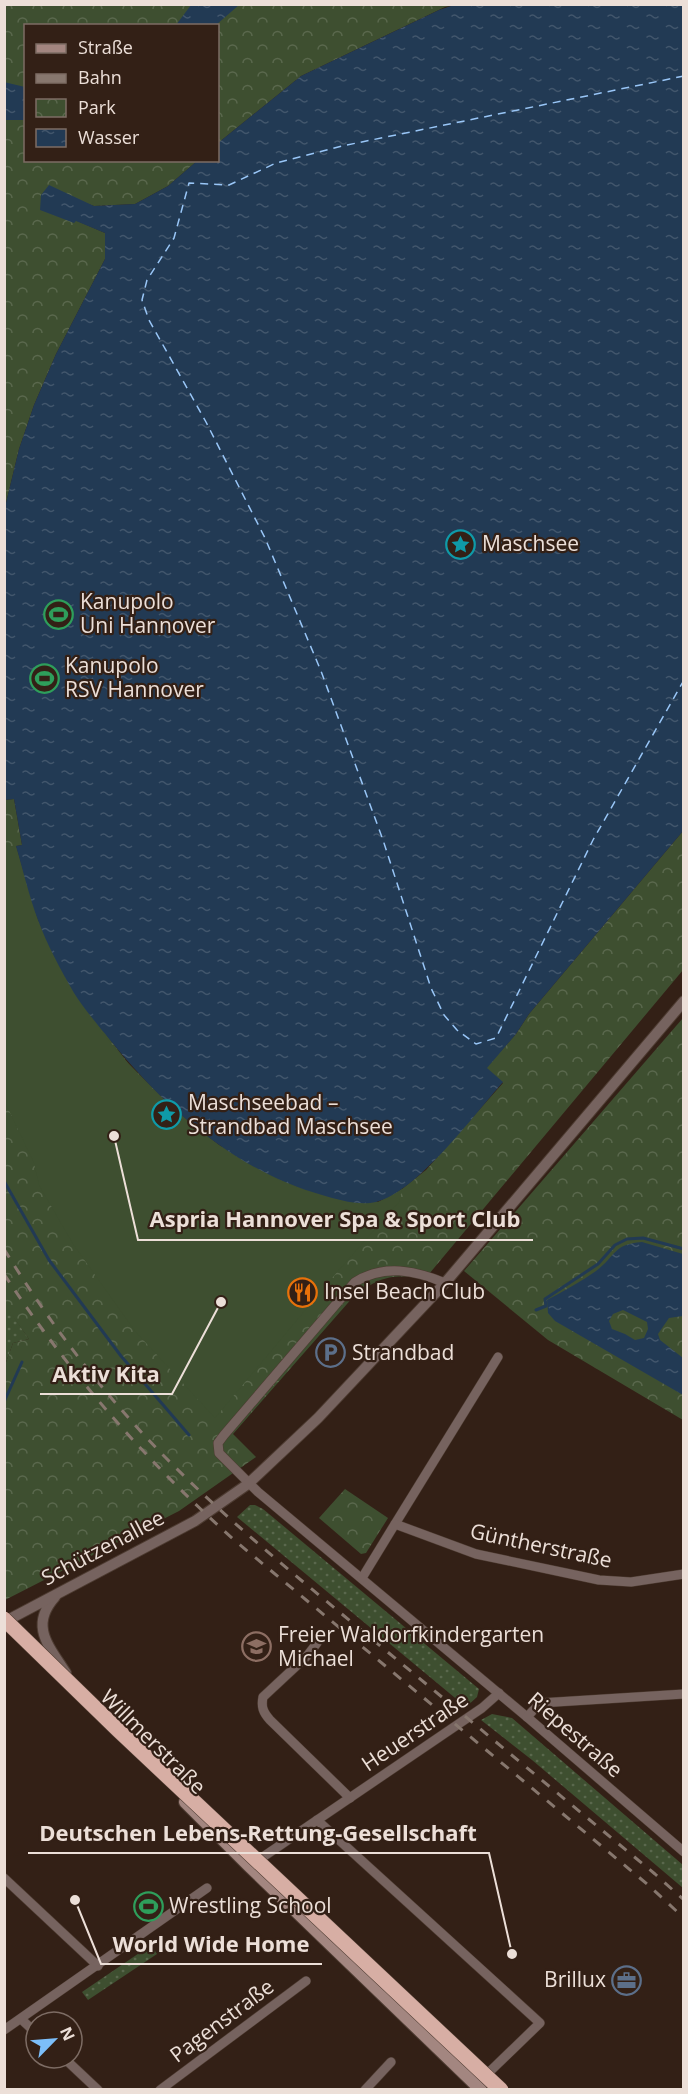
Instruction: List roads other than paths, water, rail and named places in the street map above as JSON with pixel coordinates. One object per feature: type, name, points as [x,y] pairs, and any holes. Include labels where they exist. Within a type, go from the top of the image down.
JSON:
[{"type":"highway","points":[[5,1623],[115,1735],[492,2090]]},
{"type":"highway","points":[[5,1623],[501,2090]]},
{"type":"main road","name":"Willmerstraße","points":[[5,1623],[249,1866],[479,2087]]},
{"type":"street","name":"Schützenallee","points":[[5,1623],[171,1534],[219,1506],[248,1484],[318,1418],[445,1283],[684,1001]]},
{"type":"street","name":"Riepestraße","points":[[445,1283],[403,1271],[387,1270],[365,1276],[355,1282],[218,1443],[219,1454],[248,1484],[527,1717],[684,1852]]},
{"type":"street","points":[[362,1578],[498,1357]]},
{"type":"street","name":"Güntherstraße","points":[[395,1524],[476,1554],[599,1580],[631,1582],[684,1574]]},
{"type":"street","points":[[58,1594],[50,1602],[43,1617],[44,1636],[80,1696]]},
{"type":"street","name":"Heuerstraße","points":[[317,1643],[307,1656],[263,1697],[261,1705],[270,1720],[350,1798]]},
{"type":"street","name":"Heuerstraße","points":[[249,1866],[482,1708],[498,1693]]},
{"type":"street","points":[[527,1717],[540,1704],[684,1694]]},
{"type":"street","points":[[317,1820],[540,2023],[479,2087]]},
{"type":"street","points":[[4,1878],[98,1966]]},
{"type":"street","points":[[4,2030],[207,1888]]},
{"type":"street","name":"Pagenstraße","points":[[160,2090],[306,1981]]},
{"type":"street","points":[[21,2019],[24,2022]]},
{"type":"street","points":[[365,2090],[391,2062]]},
{"type":"street","points":[[77,2070],[98,2090]]},
{"type":"water","points":[[191,4],[239,5],[217,24],[177,24]]},
{"type":"water","name":"Maschsee","points":[[454,5],[683,5],[683,831],[529,1014],[516,1034],[487,1068],[503,1082],[461,1132],[409,1184],[376,1202],[356,1203],[290,1184],[260,1170],[204,1134],[154,1090],[131,1065],[78,999],[54,957],[35,911],[16,846],[22,845],[14,799],[5,800],[5,507],[19,449],[34,405],[56,354],[105,259],[105,233],[40,210],[41,195],[49,185],[94,206],[135,204],[168,186],[196,162],[219,162],[219,142],[301,76]]},
{"type":"water","points":[[4,82],[24,87],[24,120],[5,120]]},
{"type":"water","points":[[642,1242],[683,1254],[683,1316],[669,1318],[658,1334],[660,1340],[683,1358],[683,1395],[555,1321],[548,1313],[547,1300],[603,1266],[620,1248]],"holes":[[[623,1310],[647,1322],[648,1329],[644,1338],[635,1340],[612,1329],[609,1321],[613,1314]]]},
{"type":"waterway","points":[[4,1181],[49,1260],[121,1356],[189,1435]]},
{"type":"waterway","points":[[536,1310],[546,1306],[545,1299],[598,1264],[615,1245],[627,1239],[643,1238],[684,1249]]},
{"type":"waterway","points":[[4,1402],[22,1362]]},
{"type":"railway","points":[[4,1249],[79,1358],[143,1434],[191,1483],[297,1576],[684,1900]]},
{"type":"railway","points":[[4,1274],[82,1381],[139,1447],[201,1509],[233,1539],[647,1884],[684,1918]]},
{"type":"place","name":"Maschsee","points":[[461,544]]},
{"type":"place","name":"Kanupolo Uni Hannover","points":[[59,614]]},
{"type":"place","name":"Kanupolo RSV Hannover","points":[[44,678]]},
{"type":"place","name":"Maschseebad – Strandbad Maschsee","points":[[167,1115]]},
{"type":"place","name":"Aspria Hannover Spa & Sport Club","points":[[114,1136]]},
{"type":"place","name":"Insel Beach Club","points":[[303,1292]]},
{"type":"place","name":"Aktiv Kita","points":[[221,1302]]},
{"type":"place","name":"Strandbad","points":[[331,1353]]},
{"type":"place","name":"Freier Waldorfkindergarten Michael","points":[[257,1647]]},
{"type":"place","name":"World Wide Home","points":[[75,1900]]},
{"type":"place","name":"Wrestling School","points":[[148,1906]]},
{"type":"place","name":"Deutschen Lebens-Rettung-Gesellschaft","points":[[512,1954]]},
{"type":"place","name":"Brillux","points":[[627,1980]]}]
